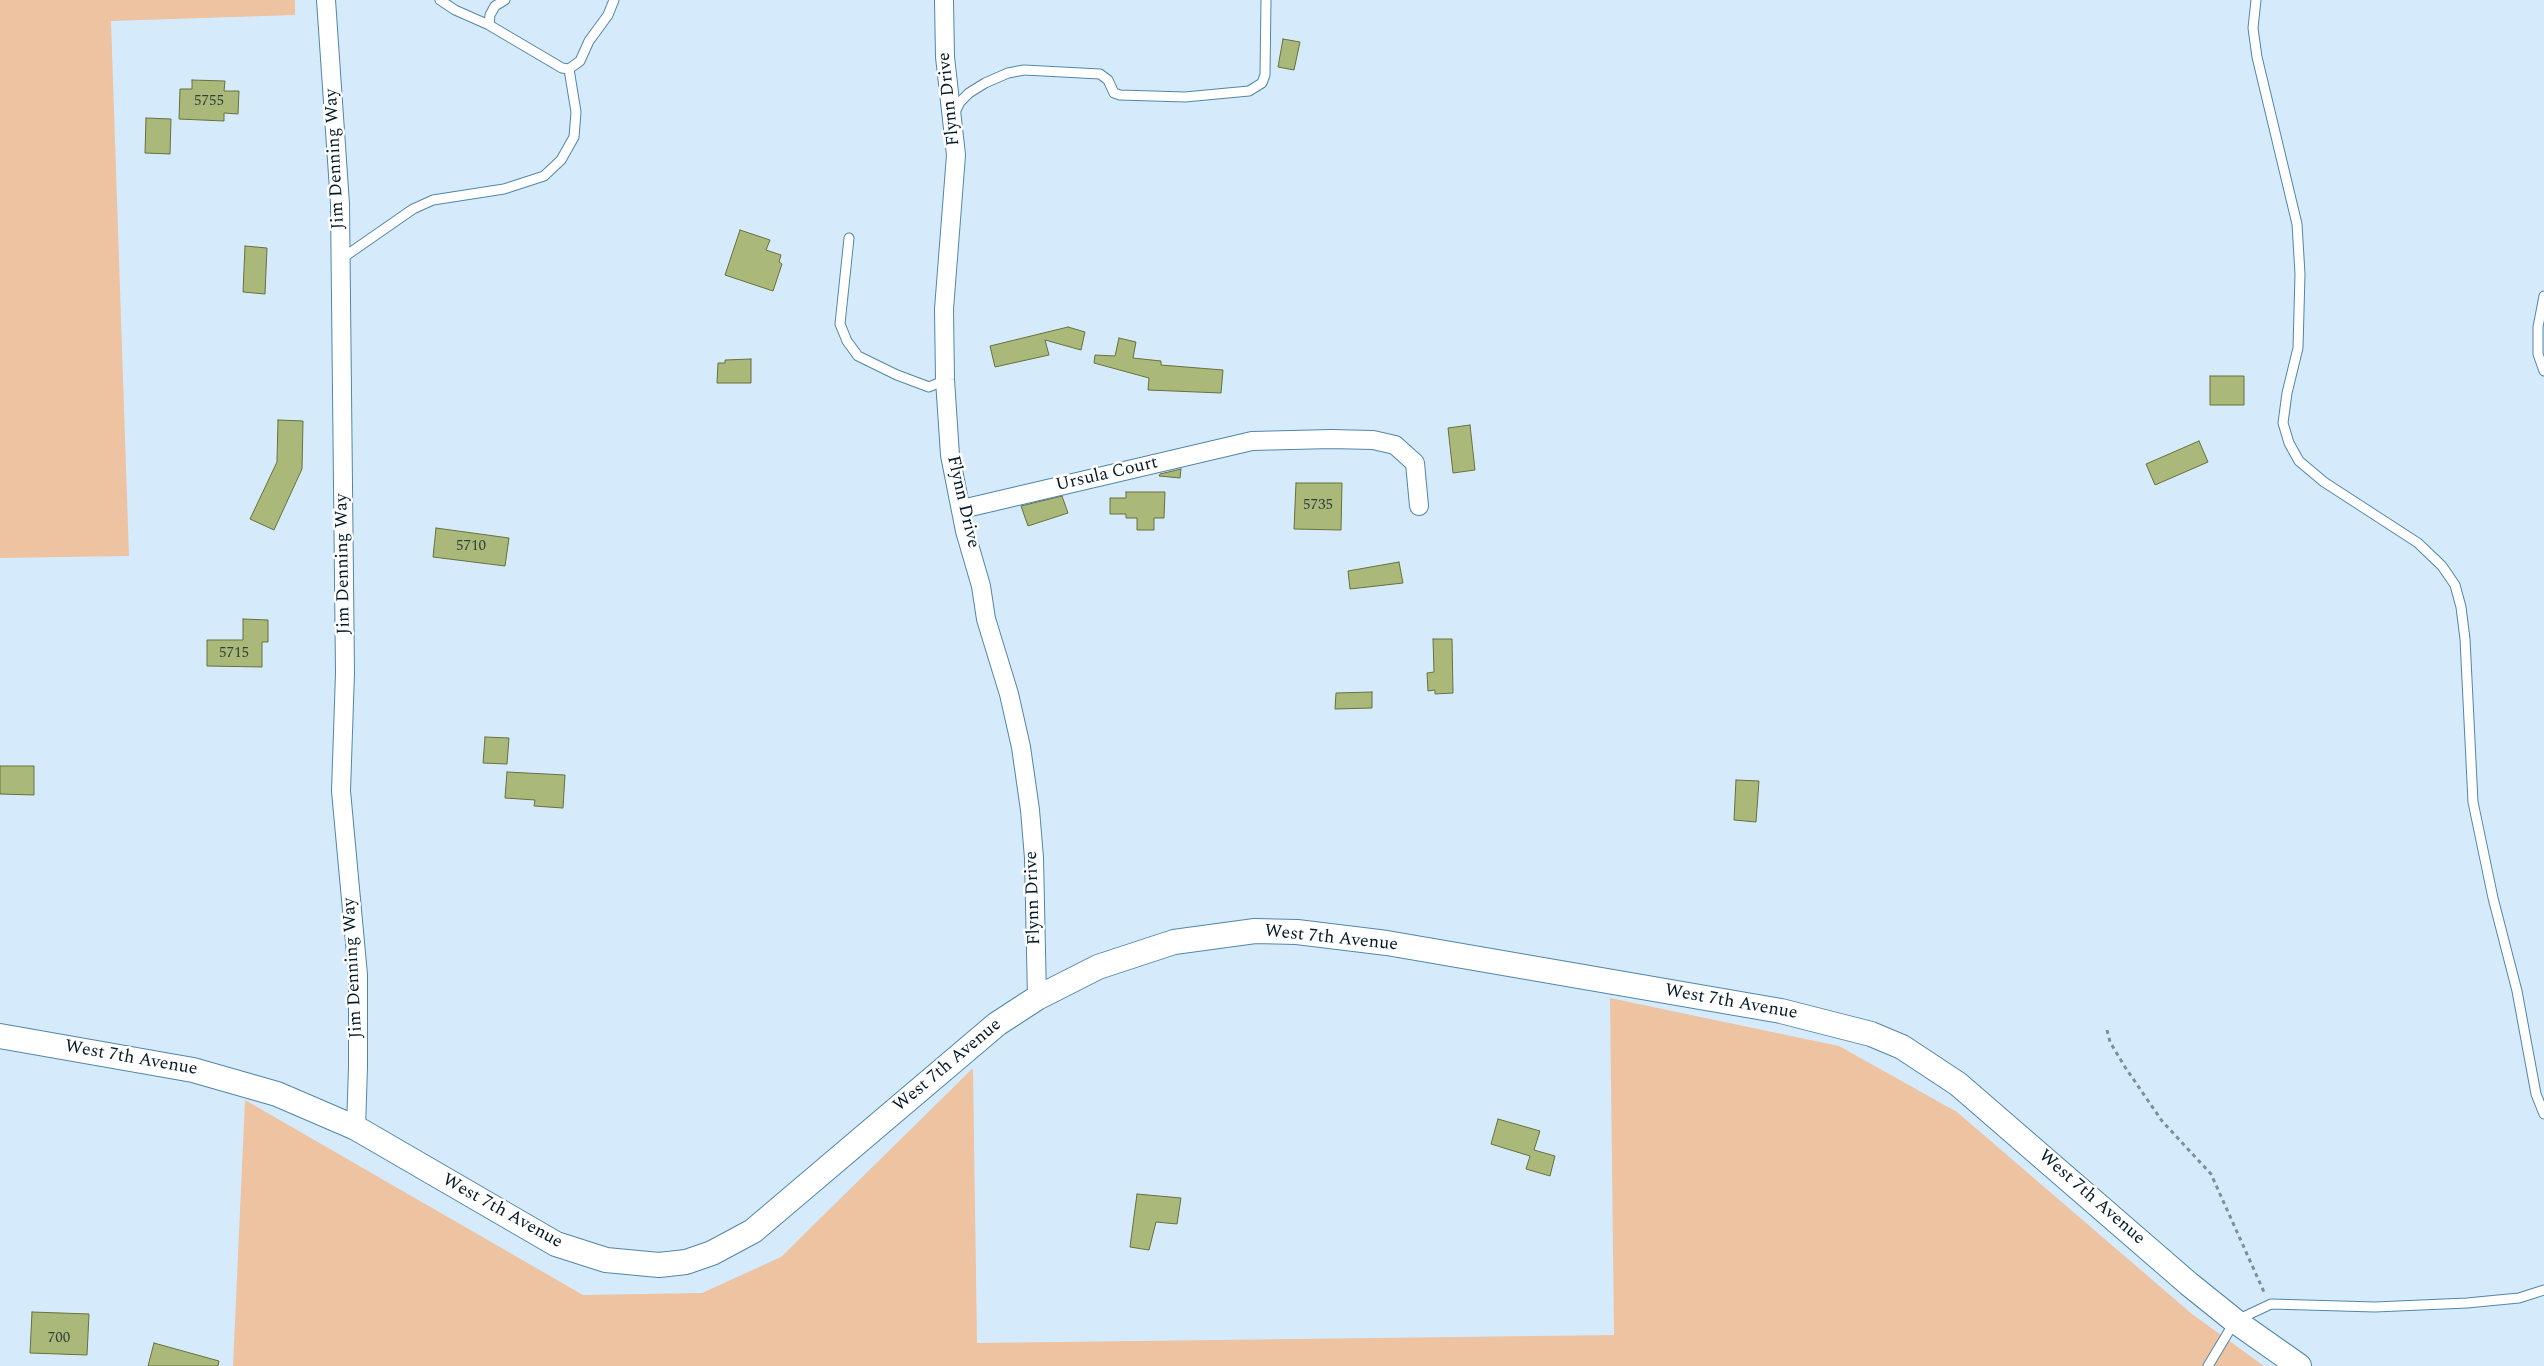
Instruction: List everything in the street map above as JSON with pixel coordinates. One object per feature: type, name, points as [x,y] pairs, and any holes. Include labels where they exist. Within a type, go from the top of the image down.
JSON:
[{"type":"main road","name":"West 7th Avenue","points":[[0,1036],[140,1060],[237,1081],[286,1097],[356,1128],[556,1244],[606,1260],[635,1264],[686,1262],[712,1253],[753,1231],[967,1047],[997,1024],[1037,998],[1098,967],[1174,942],[1255,931],[1297,932],[1387,943],[1780,1011],[1831,1022],[1871,1034],[1902,1047],[1958,1084],[2235,1322],[2299,1366]]},
{"type":"street","name":"Jim Denning Way","points":[[326,0],[340,204],[345,673],[341,791],[358,976],[356,1128]]},
{"type":"street","name":"Flynn Drive","points":[[944,0],[945,57],[956,155],[944,309],[945,380],[950,455],[965,531],[982,586],[986,619],[1009,694],[1021,747],[1030,810],[1034,858],[1037,998]]},
{"type":"street","name":"Ursula Court","points":[[962,509],[1252,441],[1331,439],[1373,440],[1395,445],[1415,463],[1419,506]]},
{"type":"lane","points":[[440,0],[455,10],[489,25],[562,68],[569,69],[580,61],[589,41],[608,15],[614,0]]},
{"type":"lane","points":[[489,25],[490,15],[495,6],[505,0]]},
{"type":"lane","points":[[952,119],[960,102],[969,93],[1008,73],[1024,70],[1100,74],[1108,80],[1114,93],[1120,95],[1186,96],[1248,91],[1262,83],[1265,74],[1266,0]]},
{"type":"lane","points":[[2256,0],[2253,28],[2257,57],[2296,224],[2300,274],[2298,348],[2287,393],[2283,423],[2289,443],[2299,461],[2324,482],[2418,543],[2442,566],[2455,585],[2461,607],[2465,638],[2473,802],[2493,898],[2517,991],[2536,1094],[2544,1114]]},
{"type":"lane","points":[[341,259],[413,209],[433,200],[504,189],[544,176],[561,160],[574,137],[576,112],[569,69]]},
{"type":"lane","points":[[849,238],[840,324],[847,340],[858,356],[897,375],[929,387],[945,380]]},
{"type":"lane","points":[[2544,296],[2538,327],[2538,354],[2544,371]]},
{"type":"lane","points":[[2208,1366],[2235,1322],[2270,1304],[2375,1307],[2467,1303],[2519,1298],[2544,1290]]},
{"type":"path","points":[[2107,1030],[2110,1042],[2125,1067],[2162,1121],[2211,1174],[2223,1195],[2256,1276],[2270,1304]]},
{"type":"shaded area","points":[[0,0],[295,0],[295,15],[111,21],[129,556],[0,558]]},
{"type":"shaded area","points":[[1610,998],[1839,1046],[1957,1112],[2192,1314],[2264,1366],[233,1366],[245,1100],[583,1295],[702,1293],[781,1257],[973,1068],[977,1343],[1614,1335]]},
{"type":"building","points":[[1283,39],[1300,42],[1294,70],[1278,67]]},
{"type":"building","points":[[192,80],[225,81],[224,91],[239,91],[238,114],[224,113],[224,121],[179,119],[180,89],[192,89]]},
{"type":"building","points":[[146,118],[171,119],[170,154],[145,153]]},
{"type":"building","points":[[740,230],[770,240],[766,250],[781,255],[779,262],[782,264],[773,291],[725,275]]},
{"type":"building","points":[[245,246],[267,248],[265,294],[243,292]]},
{"type":"building","points":[[1068,327],[1085,332],[1081,350],[1045,340],[1049,355],[995,367],[990,346]]},
{"type":"building","points":[[1119,338],[1136,342],[1133,358],[1161,361],[1161,365],[1223,370],[1221,393],[1148,390],[1149,378],[1094,363],[1095,355],[1115,356]]},
{"type":"building","points":[[751,359],[751,383],[717,383],[718,363],[725,363],[725,360]]},
{"type":"building","points":[[2210,376],[2244,376],[2244,405],[2210,405]]},
{"type":"building","points":[[278,420],[303,421],[302,469],[274,530],[250,519],[277,462]]},
{"type":"building","points":[[1470,425],[1475,470],[1453,473],[1448,428]]},
{"type":"building","points":[[2199,441],[2208,462],[2155,485],[2146,464]]},
{"type":"building","points":[[1181,469],[1180,478],[1159,476],[1160,474]]},
{"type":"building","points":[[1296,483],[1342,483],[1341,530],[1294,529]]},
{"type":"building","points":[[1126,492],[1165,492],[1164,518],[1154,518],[1154,530],[1137,530],[1137,518],[1126,518],[1126,514],[1110,514],[1110,498],[1126,498]]},
{"type":"building","points":[[1062,496],[1068,513],[1028,526],[1021,506]]},
{"type":"building","points":[[436,528],[509,538],[505,566],[433,557]]},
{"type":"building","points":[[1399,562],[1403,583],[1350,589],[1348,571]]},
{"type":"building","points":[[243,619],[268,620],[268,642],[262,642],[262,667],[207,666],[207,640],[243,640]]},
{"type":"building","points":[[1433,639],[1452,639],[1453,693],[1435,694],[1435,690],[1428,691],[1427,673],[1434,672]]},
{"type":"building","points":[[1372,692],[1372,708],[1335,709],[1336,693]]},
{"type":"building","points":[[485,737],[509,738],[507,764],[483,763]]},
{"type":"building","points":[[0,766],[34,766],[34,795],[0,794]]},
{"type":"building","points":[[507,772],[565,775],[563,808],[534,806],[535,800],[505,798]]},
{"type":"building","points":[[1736,780],[1759,781],[1756,822],[1734,820]]},
{"type":"building","points":[[1498,1119],[1540,1131],[1534,1150],[1555,1156],[1550,1176],[1526,1169],[1530,1156],[1491,1144]]},
{"type":"building","points":[[1137,1194],[1181,1198],[1177,1224],[1156,1222],[1149,1250],[1130,1247]]},
{"type":"building","points":[[32,1312],[89,1314],[87,1355],[30,1353]]},
{"type":"building","points":[[154,1343],[219,1361],[218,1366],[148,1366]]}]
